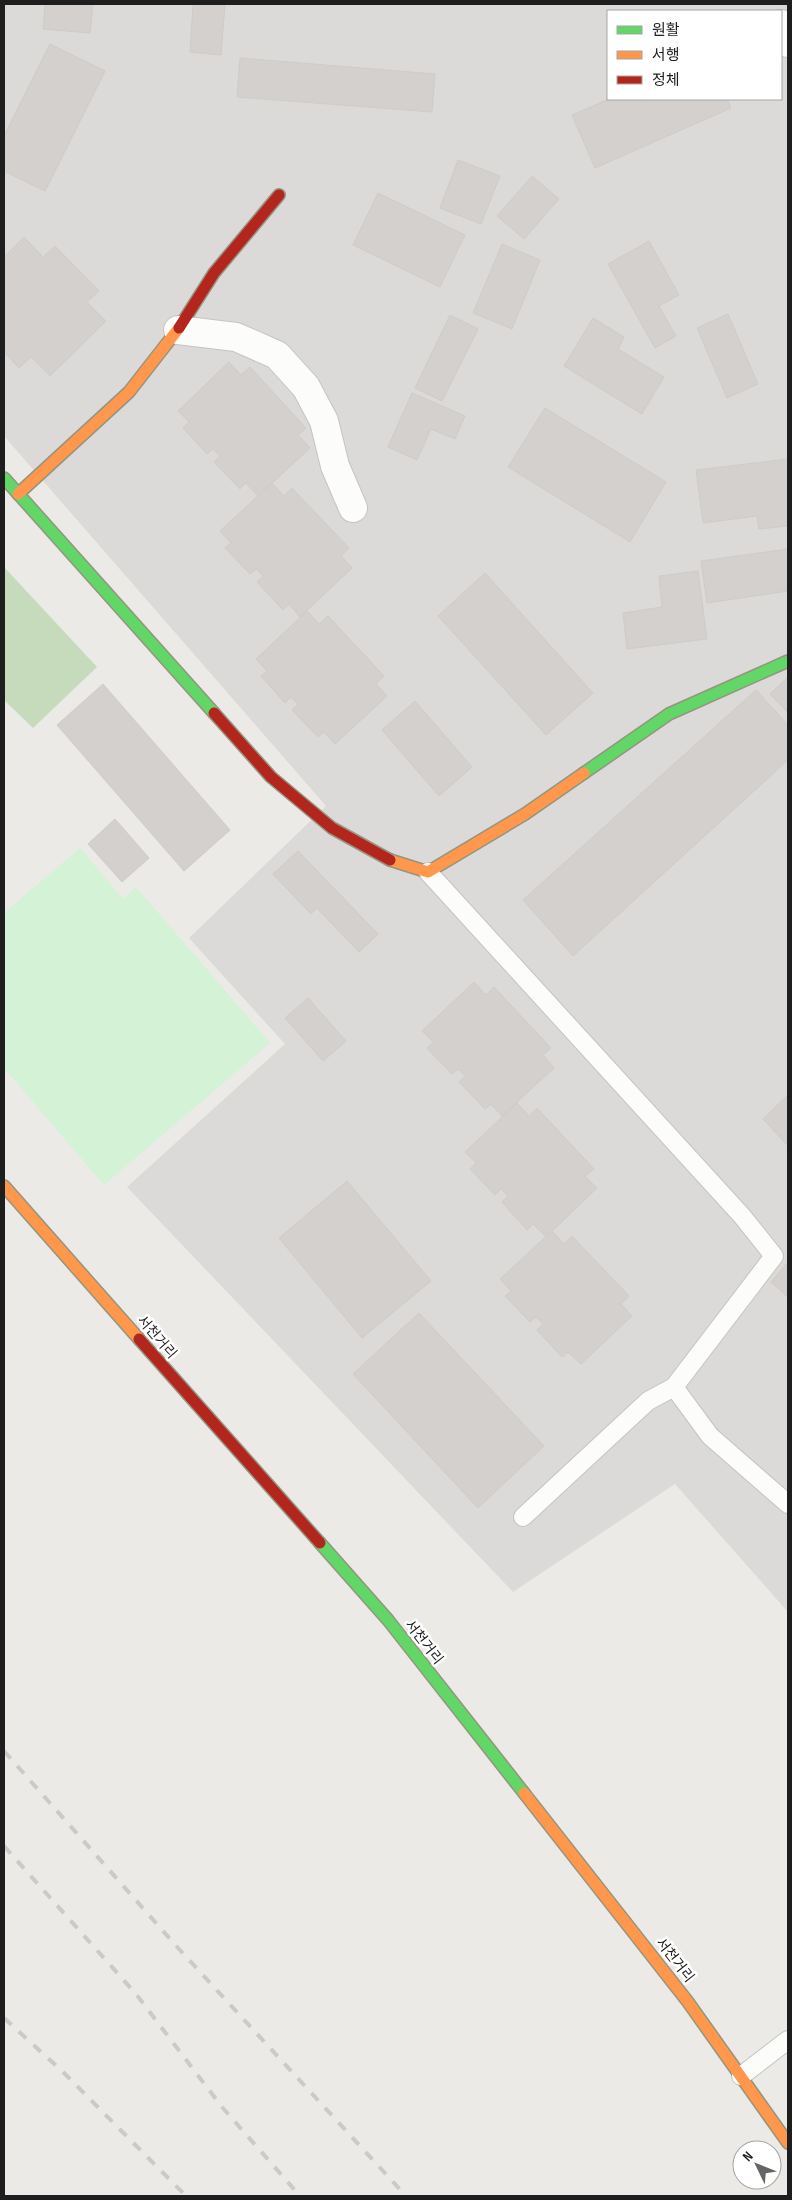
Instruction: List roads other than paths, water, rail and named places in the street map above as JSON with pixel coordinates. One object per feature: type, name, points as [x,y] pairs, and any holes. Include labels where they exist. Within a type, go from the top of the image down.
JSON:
[{"type":"street","points":[[782,27],[788,44]]},
{"type":"street","points":[[18,494],[129,392],[178,330],[214,273],[279,195]]},
{"type":"street","points":[[178,330],[236,336],[277,355],[306,387],[324,421],[335,466],[354,508]]},
{"type":"street","points":[[4,478],[271,777],[332,828],[390,860],[428,872],[525,814],[669,714],[788,661]]},
{"type":"street","name":"서천거리","points":[[4,1186],[388,1620],[688,2002],[788,2143]]},
{"type":"lane","points":[[428,872],[742,1216],[781,1255],[674,1387],[648,1401],[522,1517]]},
{"type":"lane","points":[[674,1387],[710,1436],[788,1504]]},
{"type":"lane","points":[[741,2076],[788,2040]]},
{"type":"railway","points":[[4,1751],[179,1949],[406,2196]]},
{"type":"railway","points":[[4,1846],[136,1994],[222,2107],[300,2196]]},
{"type":"railway","points":[[4,2018],[62,2071],[186,2196]]}]
